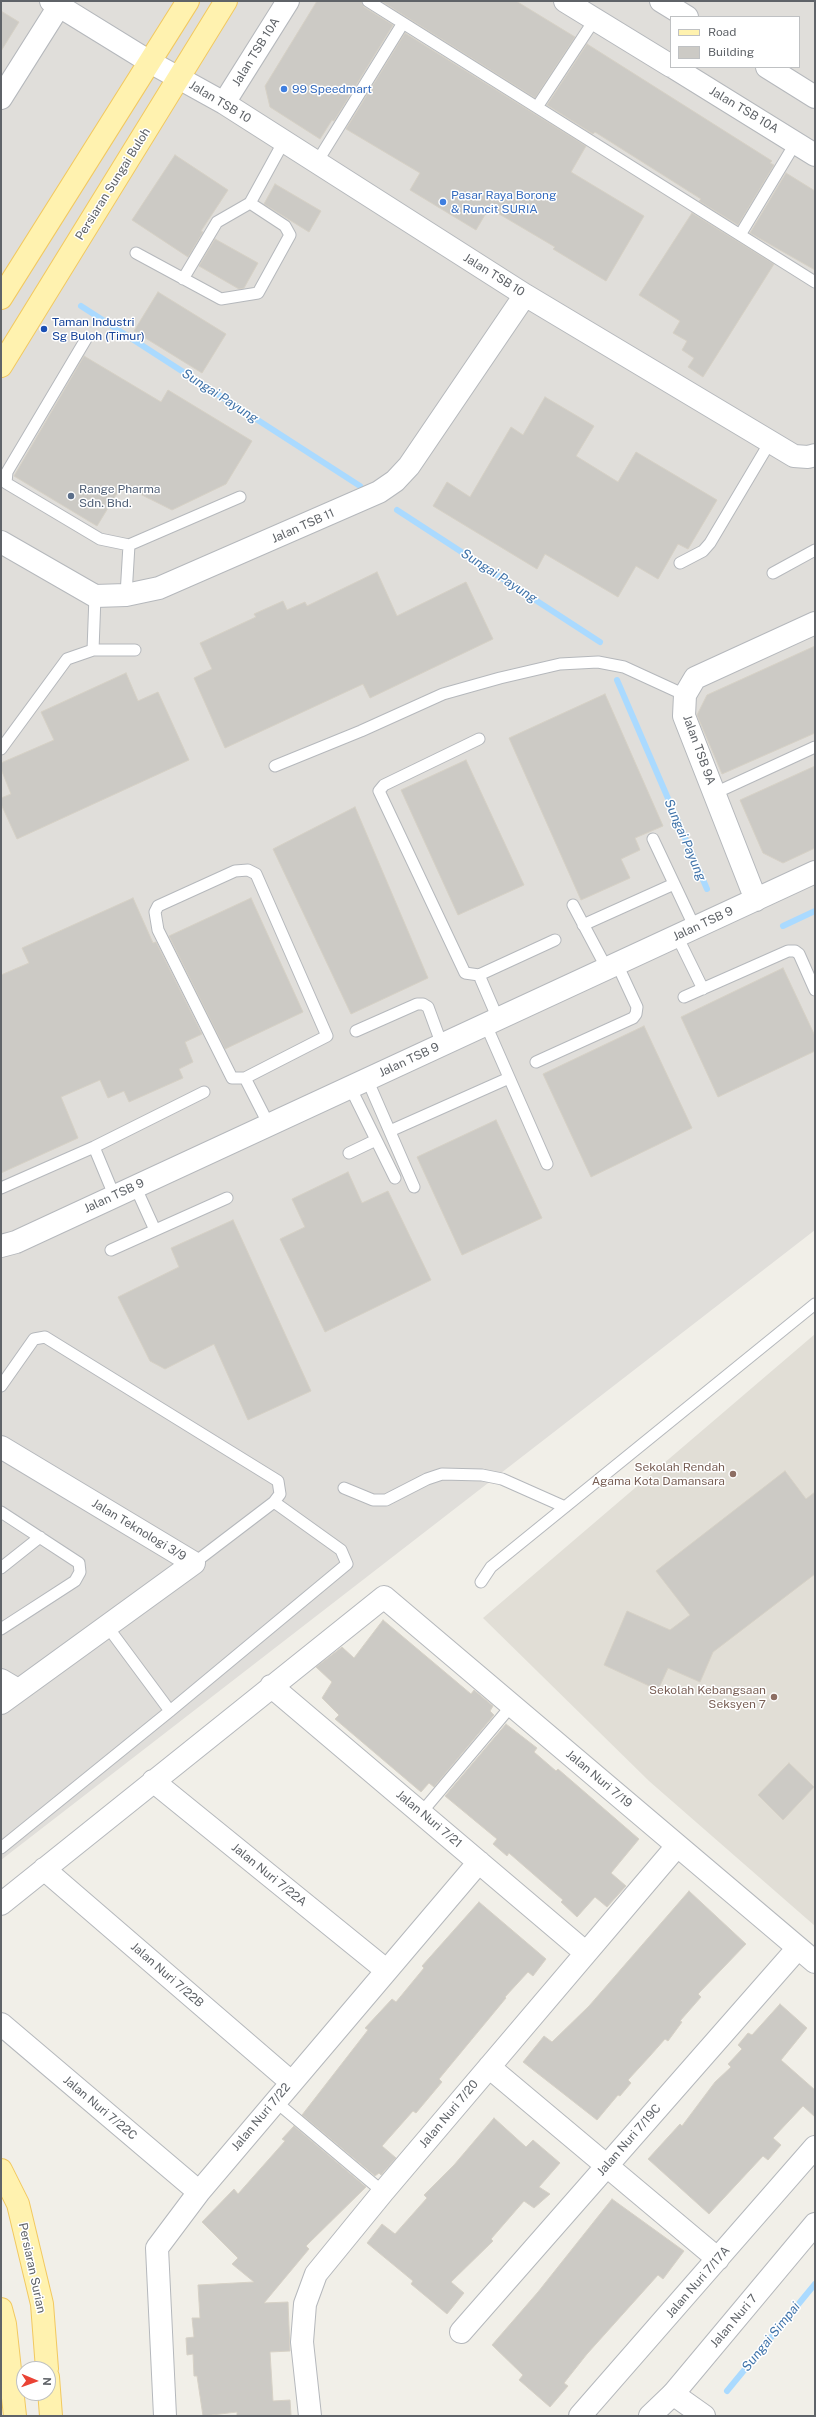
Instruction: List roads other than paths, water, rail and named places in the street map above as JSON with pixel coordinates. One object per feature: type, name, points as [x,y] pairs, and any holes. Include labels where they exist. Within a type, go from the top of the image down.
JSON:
[{"type":"main road","name":"Persiaran Sungai Buloh","points":[[1,366],[226,1]]},
{"type":"main road","points":[[1,298],[187,2]]},
{"type":"main road","name":"Persiaran Surian","points":[[1,2170],[18,2204],[42,2304],[46,2361]]},
{"type":"main road","points":[[1,2309],[15,2416]]},
{"type":"main road","points":[[50,2401],[51,2415]]},
{"type":"street","name":"Jalan TSB 10A","points":[[224,103],[288,1]]},
{"type":"street","name":"Jalan TSB 10A","points":[[565,1],[670,65]]},
{"type":"street","points":[[661,1],[685,16]]},
{"type":"street","name":"Jalan TSB 10","points":[[55,4],[150,62],[224,103],[525,295],[770,442],[794,456],[808,457],[815,455]]},
{"type":"street","points":[[1,98],[55,4]]},
{"type":"street","name":"Jalan TSB 10A","points":[[675,68],[815,155]]},
{"type":"street","points":[[769,68],[815,97]]},
{"type":"street","name":"Jalan TSB 11","points":[[96,596],[126,595],[159,588],[379,492],[395,481],[409,466],[525,295]]},
{"type":"street","points":[[1,542],[96,596]]},
{"type":"street","name":"Jalan TSB 9A","points":[[756,900],[684,716],[685,695],[694,678],[815,623]]},
{"type":"street","name":"Jalan TSB 9","points":[[1,1246],[16,1242],[815,872]]},
{"type":"street","name":"Jalan Teknologi 3/9","points":[[1,1447],[194,1563],[107,1626],[7,1691]]},
{"type":"street","name":"Jalan Nuri 7/19","points":[[271,1686],[384,1596],[815,1962]]},
{"type":"street","points":[[1,1904],[271,1686]]},
{"type":"street","name":"Jalan Nuri 7/21","points":[[271,1686],[586,1953]]},
{"type":"street","name":"Jalan Nuri 7/22A","points":[[153,1781],[386,1970]]},
{"type":"street","name":"Jalan Nuri 7/20","points":[[310,2416],[302,2342],[306,2304],[316,2274],[383,2192],[677,1846]]},
{"type":"street","name":"Jalan Nuri 7/22","points":[[165,2416],[157,2248],[199,2192],[479,1862]]},
{"type":"street","name":"Jalan Nuri 7/22B","points":[[44,1869],[291,2082]]},
{"type":"street","name":"Jalan Nuri 7/19C","points":[[461,2332],[798,1948]]},
{"type":"street","name":"Jalan Nuri 7/22C","points":[[1,2024],[199,2192]]},
{"type":"street","points":[[489,2067],[718,2259]]},
{"type":"street","name":"Jalan Nuri 7/17A","points":[[580,2416],[815,2147]]},
{"type":"street","name":"Jalan Nuri 7","points":[[650,2416],[673,2394],[815,2224]]},
{"type":"street","points":[[673,2394],[704,2416]]},
{"type":"lane","points":[[368,1],[815,282]]},
{"type":"lane","points":[[537,107],[595,19]]},
{"type":"lane","points":[[317,162],[403,23]]},
{"type":"lane","points":[[183,279],[217,222],[250,203],[284,141]]},
{"type":"lane","points":[[740,235],[796,142]]},
{"type":"lane","points":[[136,253],[221,299],[258,293],[290,235],[285,226],[250,203]]},
{"type":"lane","points":[[86,339],[7,472],[6,483],[100,539],[129,545],[240,497]]},
{"type":"lane","points":[[680,563],[703,551],[710,543],[770,442]]},
{"type":"lane","points":[[126,595],[129,545]]},
{"type":"lane","points":[[773,573],[815,550]]},
{"type":"lane","points":[[93,650],[96,596]]},
{"type":"lane","points":[[1,749],[67,659],[93,650],[135,650]]},
{"type":"lane","points":[[275,766],[361,731],[442,694],[500,678],[560,664],[598,662],[624,668],[685,695]]},
{"type":"lane","points":[[479,739],[384,785],[379,791],[465,973],[479,975],[555,940]]},
{"type":"lane","points":[[715,793],[815,747]]},
{"type":"lane","points":[[654,839],[674,884],[686,932],[703,989]]},
{"type":"lane","points":[[248,870],[256,874],[327,1036],[245,1078],[232,1078],[158,930],[155,912],[158,906],[235,871],[248,870]]},
{"type":"lane","points":[[583,925],[674,884]]},
{"type":"lane","points":[[536,1062],[633,1018],[636,1014],[637,1007],[612,966],[583,925],[573,906]]},
{"type":"lane","points":[[684,997],[788,951],[795,951],[815,990]]},
{"type":"lane","points":[[479,975],[509,1078],[547,1164]]},
{"type":"lane","points":[[356,1031],[417,1004],[423,1004],[428,1007],[442,1045]]},
{"type":"lane","points":[[245,1078],[269,1125]]},
{"type":"lane","points":[[390,1131],[509,1078]]},
{"type":"lane","points":[[358,1083],[390,1131],[414,1187]]},
{"type":"lane","points":[[358,1083],[376,1140],[395,1178]]},
{"type":"lane","points":[[1,1188],[94,1148],[204,1092]]},
{"type":"lane","points":[[349,1153],[376,1140]]},
{"type":"lane","points":[[94,1148],[114,1196]]},
{"type":"lane","points":[[136,1186],[155,1230]]},
{"type":"lane","points":[[111,1250],[228,1198]]},
{"type":"lane","points":[[481,1582],[491,1567],[815,1304]]},
{"type":"lane","points":[[1,1386],[34,1339],[45,1337],[278,1481],[280,1494],[274,1502],[194,1563]]},
{"type":"lane","points":[[344,1488],[373,1500],[386,1500],[427,1479],[442,1474],[482,1475],[502,1479],[565,1507]]},
{"type":"lane","points":[[1,1848],[170,1711],[347,1564],[341,1550],[274,1502]]},
{"type":"lane","points":[[1,1512],[79,1563],[80,1572],[75,1581],[1,1629]]},
{"type":"lane","points":[[1,1568],[40,1537]]},
{"type":"lane","points":[[107,1626],[170,1711]]},
{"type":"lane","points":[[421,1813],[512,1705]]},
{"type":"lane","points":[[275,2101],[383,2192]]},
{"type":"waterway","name":"Sungai Payung","points":[[81,306],[360,486]]},
{"type":"waterway","name":"Sungai Payung","points":[[397,510],[600,642]]},
{"type":"waterway","name":"Sungai Payung","points":[[617,680],[707,889]]},
{"type":"waterway","name":"Sungai Payung","points":[[783,926],[815,911]]},
{"type":"waterway","name":"Sungai Simpai","points":[[727,2391],[815,2284]]},
{"type":"place","name":"99 Speedmart","points":[[284,89]]},
{"type":"place","name":"Pasar Raya Borong & Runcit SURIA","points":[[443,202]]},
{"type":"place","name":"Taman Industri Sg Buloh (Timur)","points":[[44,329]]},
{"type":"place","name":"Range Pharma Sdn. Bhd.","points":[[71,496]]},
{"type":"place","name":"Sekolah Rendah Agama Kota Damansara","points":[[733,1474]]},
{"type":"place","name":"Sekolah Kebangsaan Seksyen 7","points":[[774,1697]]}]
